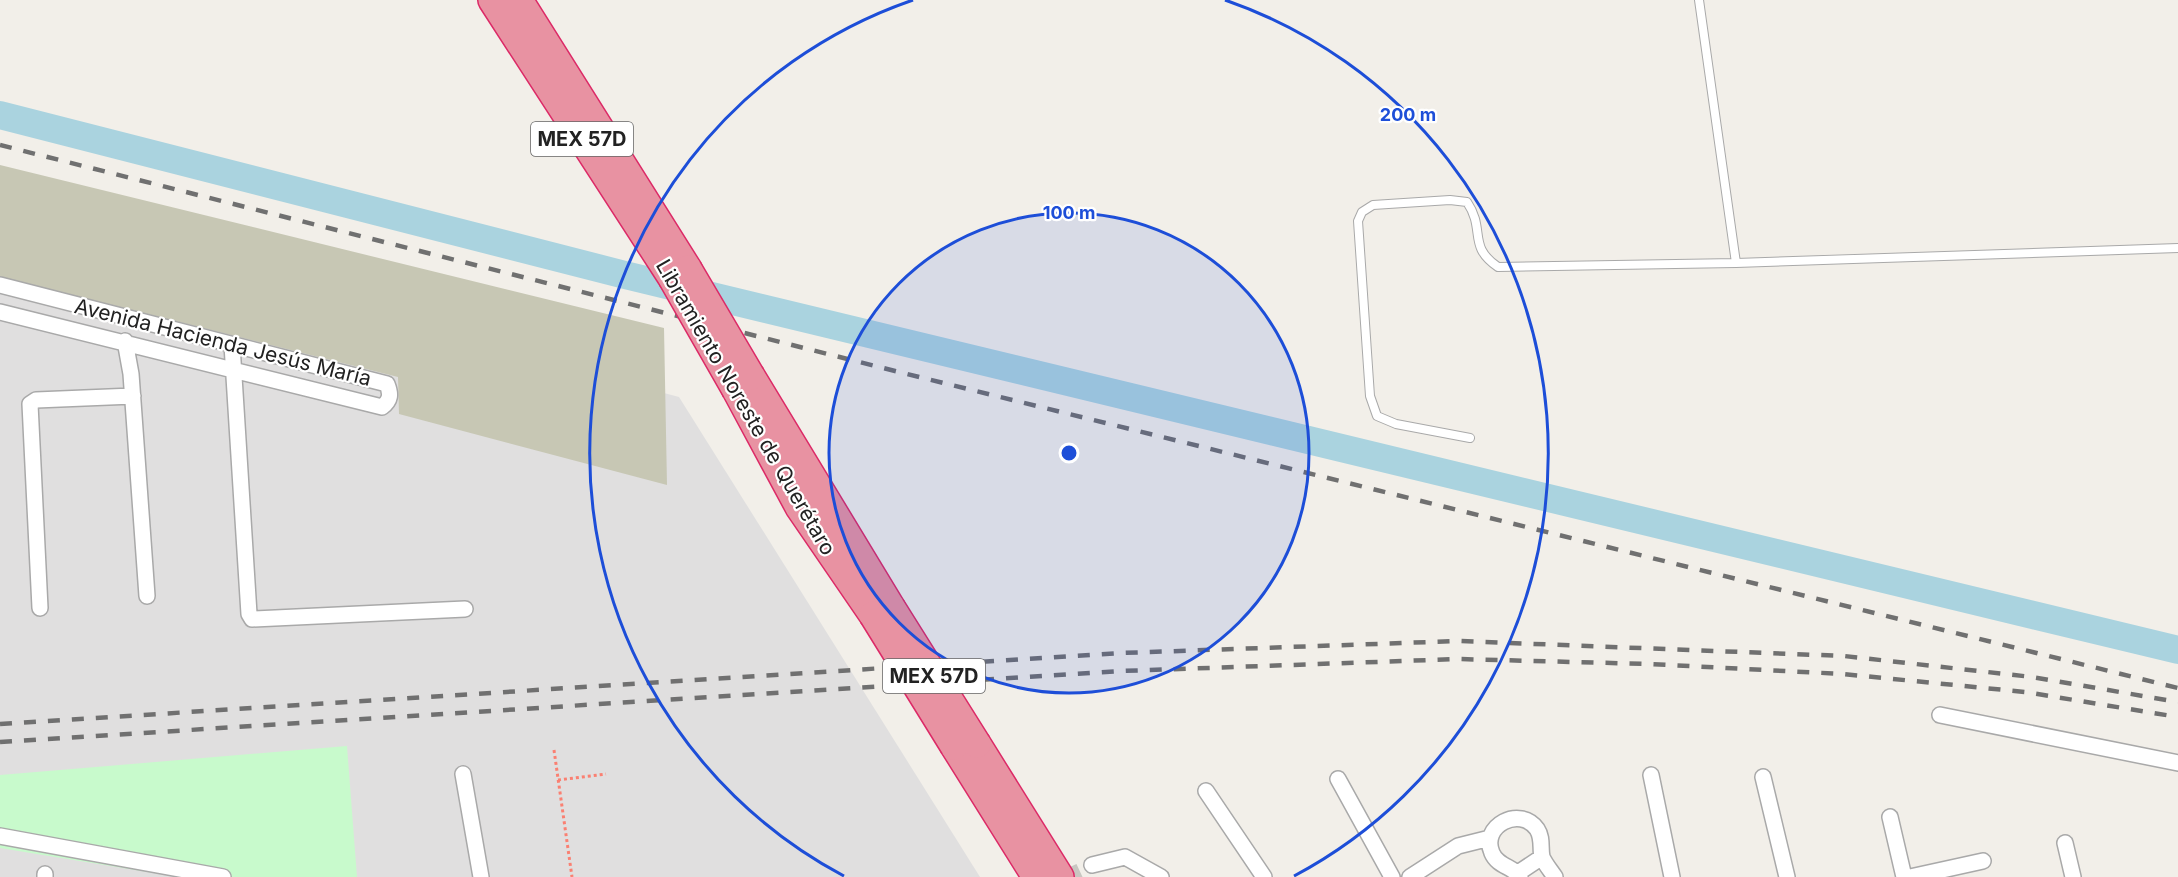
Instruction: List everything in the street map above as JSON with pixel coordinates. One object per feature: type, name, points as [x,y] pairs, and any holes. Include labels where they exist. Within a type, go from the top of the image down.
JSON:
[{"type":"highway","name":"Libramiento Noreste de Querétaro","points":[[492,0],[680,274]]},
{"type":"highway","name":"Libramiento Noreste de Querétaro","points":[[519,0],[744,383],[1036,864],[1060,877]]},
{"type":"street","name":"Avenida Hacienda Jesús María","points":[[0,285],[387,384],[390,393],[388,402],[382,407],[126,341],[0,312]]},
{"type":"street","points":[[126,341],[133,396],[147,596]]},
{"type":"street","points":[[232,345],[249,614],[252,619],[465,609]]},
{"type":"street","points":[[40,608],[30,404],[36,400],[133,396]]},
{"type":"street","points":[[1940,715],[2178,763]]},
{"type":"street","points":[[463,774],[481,877]]},
{"type":"street","points":[[1651,775],[1672,877]]},
{"type":"street","points":[[1762,777],[1787,877]]},
{"type":"street","points":[[1338,779],[1392,877]]},
{"type":"street","points":[[1206,791],[1264,877]]},
{"type":"street","points":[[1890,817],[1904,877]]},
{"type":"street","points":[[1542,856],[1519,875],[1496,861],[1490,850],[1490,838],[1496,827],[1505,820],[1517,818],[1529,822],[1538,830],[1542,856],[1555,877]]},
{"type":"street","points":[[0,836],[223,877]]},
{"type":"street","points":[[1410,877],[1458,846],[1490,838]]},
{"type":"street","points":[[2065,843],[2073,877]]},
{"type":"street","points":[[1092,865],[1125,857],[1161,877]]},
{"type":"street","points":[[1910,877],[1983,861]]},
{"type":"lane","points":[[1699,0],[1736,263]]},
{"type":"lane","points":[[1470,438],[1396,424],[1377,416],[1370,396],[1358,221],[1362,212],[1373,205],[1450,200],[1467,202],[1476,215],[1479,247],[1486,259],[1498,267],[1736,263],[2178,248]]},
{"type":"path","points":[[554,750],[572,877]]},
{"type":"path","points":[[558,780],[606,774]]},
{"type":"shaded area","points":[[0,165],[664,328],[667,485],[399,414],[398,377],[0,277]]},
{"type":"shaded area","points":[[0,216],[679,397],[980,877],[0,877]]},
{"type":"green space","points":[[347,746],[357,877],[178,877],[0,848],[0,775]]},
{"type":"waterway","points":[[0,115],[625,275],[2178,650]]},
{"type":"tunnel","points":[[1066,877],[1092,865]]},
{"type":"railway","points":[[0,145],[895,371],[2178,688]]},
{"type":"railway","points":[[0,724],[1121,653],[1459,641],[1844,656],[2032,677],[2178,702]]},
{"type":"railway","points":[[0,742],[1122,671],[1459,659],[1650,664],[1843,674],[2025,692],[2178,717]]}]
